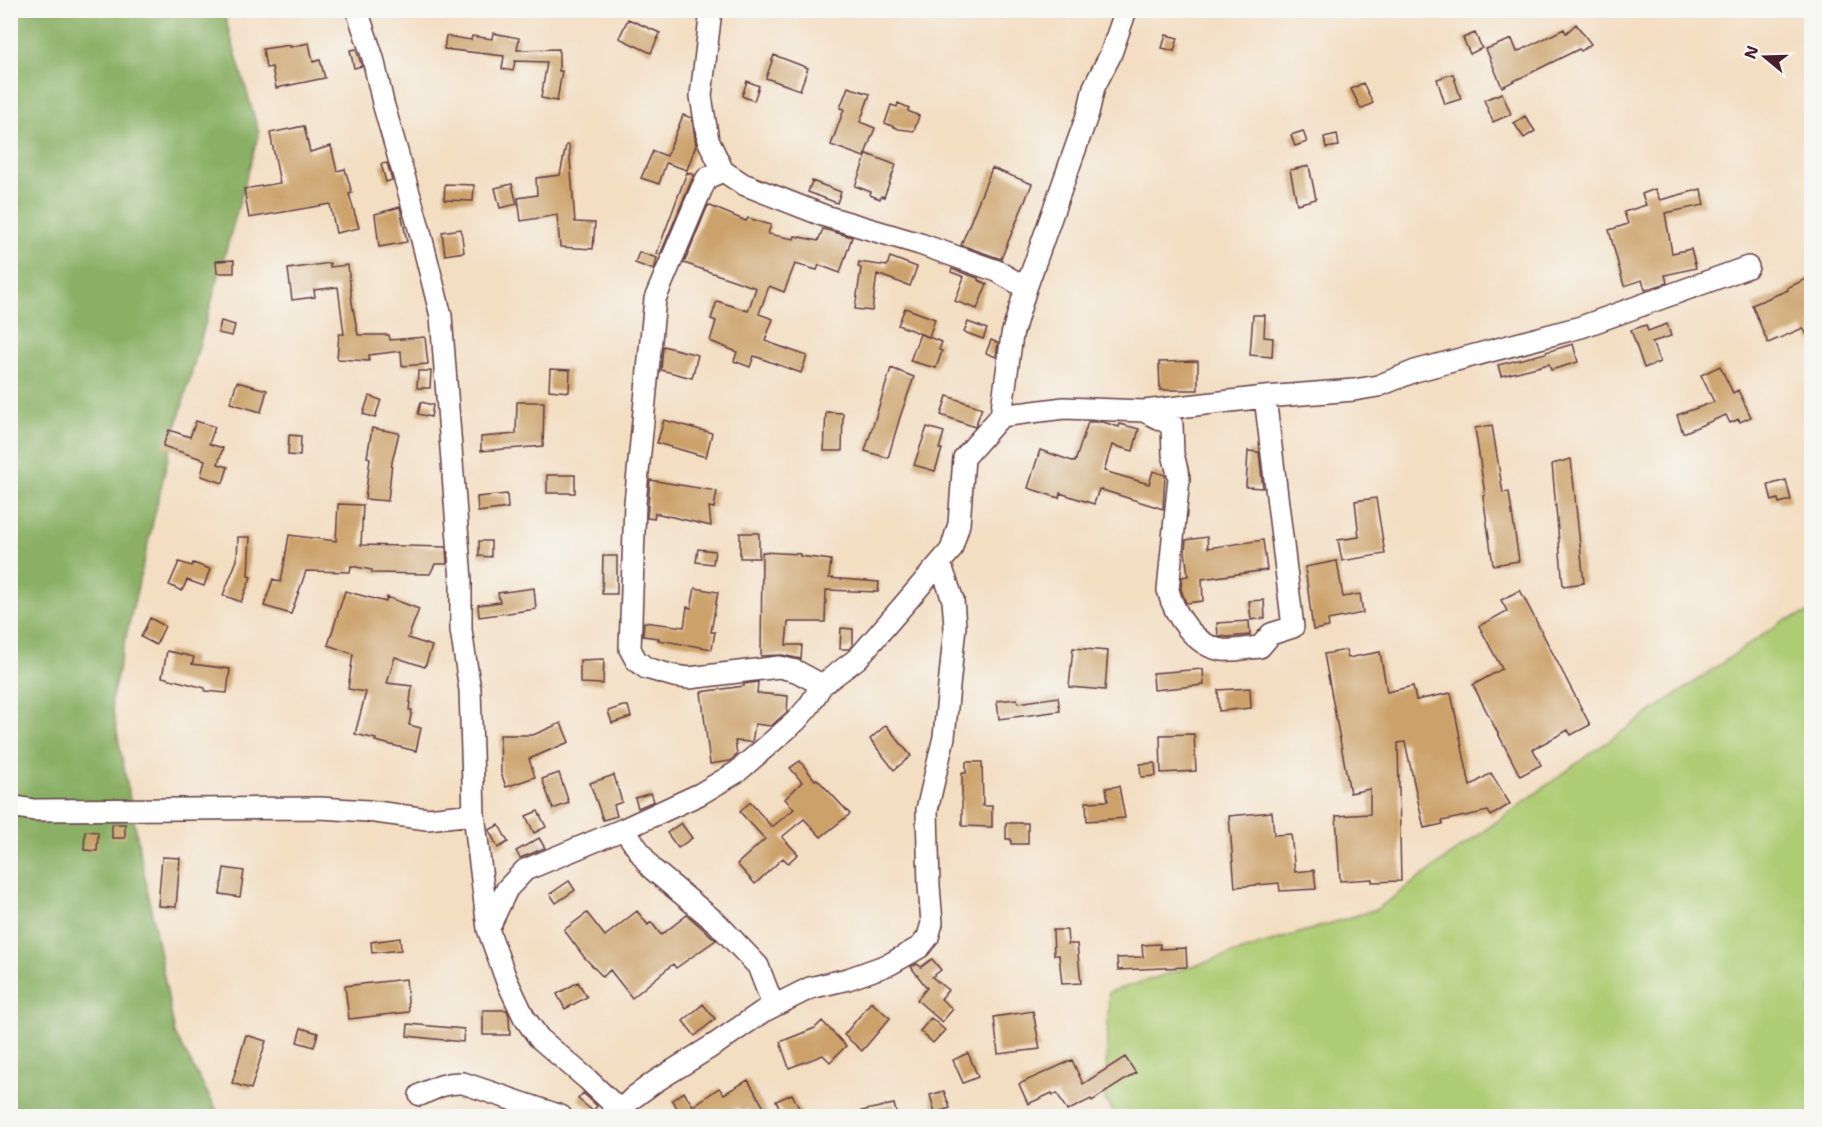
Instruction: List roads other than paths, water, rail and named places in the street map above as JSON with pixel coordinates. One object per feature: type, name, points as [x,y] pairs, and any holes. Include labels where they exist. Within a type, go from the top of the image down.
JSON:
[{"type":"street","points":[[357,10],[373,58],[383,104],[419,228],[441,316],[461,580],[461,630],[470,690],[474,814],[488,928],[506,979],[524,1017],[539,1038],[587,1079],[620,1115],[634,1097],[656,1081],[773,1005],[810,988],[849,979],[890,964],[921,947],[928,937],[932,922],[927,810],[944,737],[955,626],[953,600],[940,563]]},
{"type":"street","points":[[711,10],[701,96],[708,140],[723,171],[743,184],[825,216],[920,244],[997,271],[1026,288]]},
{"type":"street","points":[[488,928],[507,889],[525,870],[624,829],[700,794],[737,772],[796,721],[822,685],[858,658],[951,550],[959,524],[964,458],[1001,416],[1012,335],[1026,288],[1088,113],[1094,87],[1110,56],[1126,10]]},
{"type":"street","points":[[723,171],[707,178],[655,299],[635,503],[630,649],[636,660],[645,668],[674,676],[689,678],[779,667],[796,671],[822,685]]},
{"type":"street","points":[[1001,416],[1064,408],[1144,411],[1378,386],[1415,371],[1581,327],[1748,267]]},
{"type":"street","points":[[1144,411],[1172,425],[1173,454],[1179,478],[1168,590],[1172,604],[1186,627],[1202,641],[1221,650],[1260,647],[1271,634],[1293,627],[1265,397]]},
{"type":"street","points":[[10,806],[34,810],[320,808],[368,811],[428,819],[474,814]]},
{"type":"street","points":[[624,829],[651,868],[718,924],[758,966],[773,1005]]},
{"type":"street","points":[[420,1095],[443,1084],[463,1083],[561,1116]]}]
